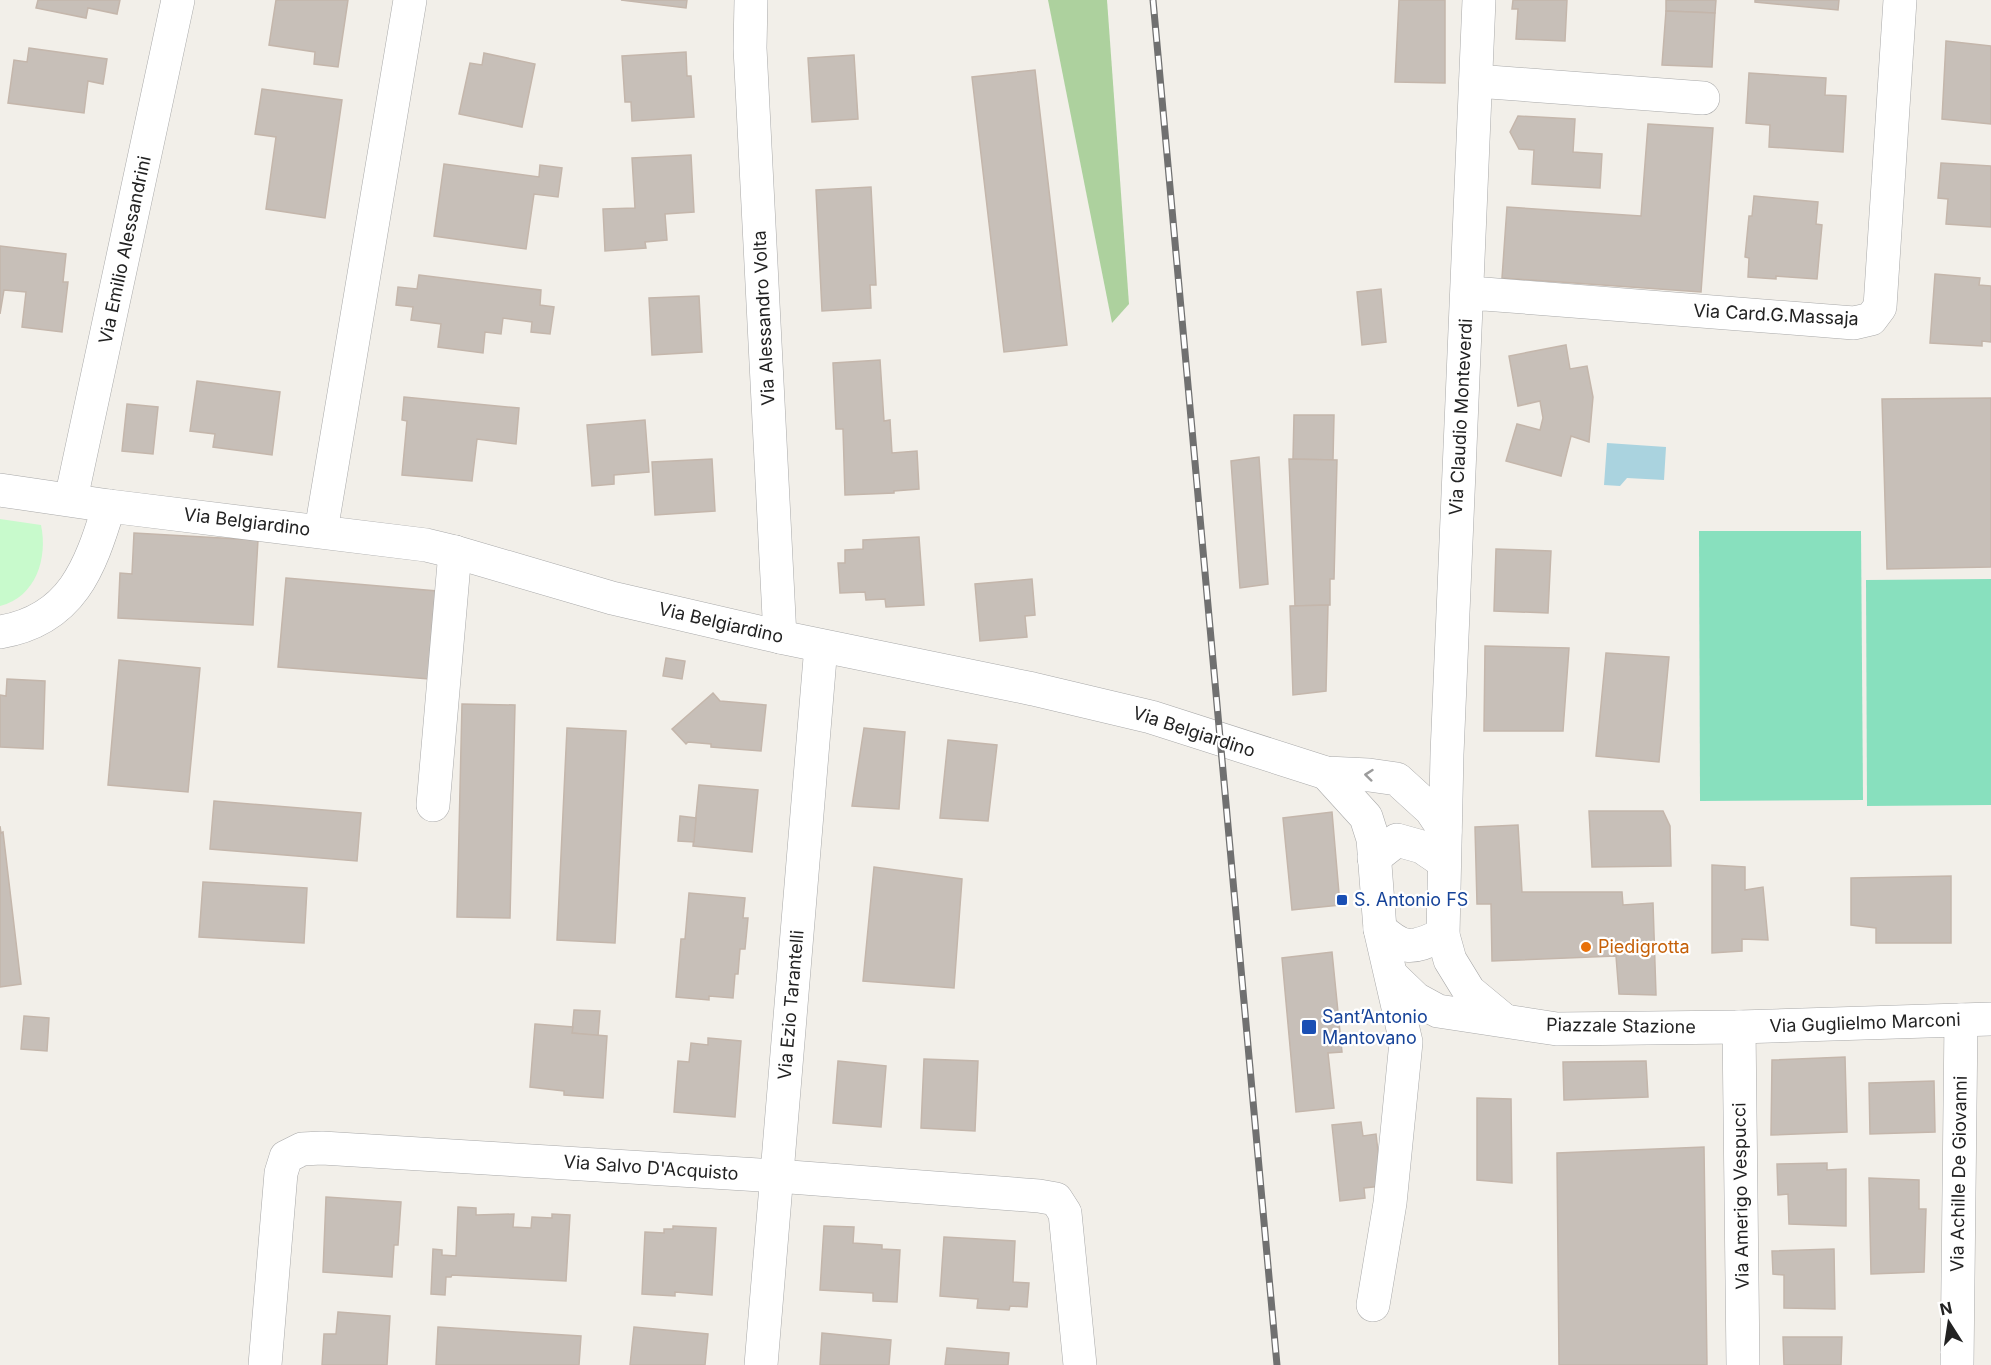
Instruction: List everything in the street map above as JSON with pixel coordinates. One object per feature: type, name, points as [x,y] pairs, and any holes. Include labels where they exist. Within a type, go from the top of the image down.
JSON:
[{"type":"street","name":"Via Emilio Alessandrini","points":[[71,500],[178,0]]},
{"type":"street","points":[[321,531],[410,0]]},
{"type":"street","name":"Via Alessandro Volta","points":[[751,0],[750,48],[780,637]]},
{"type":"street","name":"Via Claudio Monteverdi","points":[[1447,754],[1479,0]]},
{"type":"street","name":"Via Card.G.Massaja","points":[[1467,295],[1484,294],[1854,323],[1871,319],[1880,307],[1900,0]]},
{"type":"street","points":[[1476,81],[1703,98]]},
{"type":"street","name":"Via Belgiardino","points":[[0,490],[426,545],[612,598],[821,646],[1033,689],[1151,717],[1326,773]]},
{"type":"street","points":[[0,632],[33,624],[51,613],[68,597],[83,578],[95,552],[110,506]]},
{"type":"street","points":[[433,805],[455,552]]},
{"type":"street","name":"Via Ezio Tarantelli","points":[[761,1365],[821,646]]},
{"type":"street","points":[[1374,858],[1383,817],[1447,754]]},
{"type":"street","points":[[1447,754],[1443,935],[1450,960],[1469,991],[1504,1020]]},
{"type":"street","points":[[1326,773],[1397,779],[1431,810],[1445,846]]},
{"type":"street","points":[[1326,773],[1366,817],[1373,839],[1380,929],[1406,1041],[1390,1203],[1373,1305]]},
{"type":"street","points":[[1374,858],[1397,840],[1422,847],[1445,846]]},
{"type":"street","points":[[1380,929],[1396,943],[1416,946],[1443,935]]},
{"type":"street","name":"Piazzale Stazione","points":[[1392,976],[1416,999],[1438,1011],[1557,1029],[1739,1027]]},
{"type":"street","points":[[1406,1041],[1453,997],[1461,978]]},
{"type":"street","name":"Via Guglielmo Marconi","points":[[1739,1027],[1976,1020]]},
{"type":"street","name":"Via Achille De Giovanni","points":[[1957,1365],[1976,1020]]},
{"type":"street","name":"Via Amerigo Vespucci","points":[[1739,1027],[1743,1365]]},
{"type":"street","name":"Via Salvo D'Acquisto","points":[[266,1365],[281,1173],[286,1157],[302,1149],[777,1176],[1056,1199],[1065,1213],[1080,1365]]},
{"type":"green space","points":[[1048,0],[1107,0],[1129,304],[1112,323]]},
{"type":"green space","points":[[0,519],[41,525],[43,550],[41,563],[31,585],[23,594],[0,606]]},
{"type":"green space","points":[[1699,531],[1861,531],[1863,800],[1700,801]]},
{"type":"green space","points":[[1991,579],[1991,805],[1867,806],[1866,580]]},
{"type":"water","points":[[1607,443],[1666,447],[1664,480],[1627,478],[1620,486],[1604,485]]},
{"type":"building","points":[[38,0],[120,0],[117,14],[88,8],[86,18],[36,8]]},
{"type":"building","points":[[276,0],[348,0],[338,67],[314,64],[315,52],[269,45]]},
{"type":"building","points":[[621,0],[687,0],[686,8]]},
{"type":"building","points":[[1399,0],[1445,0],[1445,83],[1395,82]]},
{"type":"building","points":[[1513,0],[1567,0],[1565,41],[1516,39],[1518,9],[1512,9]]},
{"type":"building","points":[[1666,0],[1716,0],[1715,13],[1666,11]]},
{"type":"building","points":[[1755,0],[1839,0],[1838,10],[1755,2]]},
{"type":"building","points":[[1666,11],[1715,13],[1712,67],[1662,65]]},
{"type":"building","points":[[1946,41],[1991,46],[1991,124],[1942,119]]},
{"type":"building","points":[[29,48],[107,59],[103,84],[88,81],[84,113],[8,103],[14,60],[27,62]]},
{"type":"building","points":[[686,52],[687,76],[691,76],[694,117],[632,121],[631,102],[625,102],[622,56]]},
{"type":"building","points":[[484,53],[535,64],[522,127],[459,114],[470,63],[482,65]]},
{"type":"building","points":[[854,55],[858,119],[812,122],[808,58]]},
{"type":"building","points":[[1035,70],[1067,345],[1004,352],[972,77]]},
{"type":"building","points":[[1749,73],[1826,78],[1825,95],[1846,96],[1843,152],[1769,147],[1770,125],[1746,123]]},
{"type":"building","points":[[262,89],[342,100],[325,218],[266,209],[276,137],[255,134]]},
{"type":"building","points":[[1518,116],[1575,119],[1573,152],[1602,154],[1600,188],[1532,184],[1534,150],[1519,149],[1510,132]]},
{"type":"building","points":[[1648,124],[1713,128],[1701,292],[1502,278],[1507,207],[1641,216]]},
{"type":"building","points":[[691,155],[694,212],[665,214],[667,240],[645,242],[646,248],[605,251],[603,209],[635,208],[632,158]]},
{"type":"building","points":[[1941,163],[1991,166],[1991,227],[1946,224],[1948,199],[1938,198]]},
{"type":"building","points":[[444,164],[539,177],[540,165],[562,168],[558,197],[534,194],[526,249],[434,236]]},
{"type":"building","points":[[871,187],[876,285],[870,285],[871,308],[822,311],[816,190]]},
{"type":"building","points":[[1754,196],[1818,202],[1816,224],[1822,225],[1817,279],[1776,276],[1776,279],[1748,277],[1749,258],[1745,257],[1749,216],[1752,216]]},
{"type":"building","points":[[0,246],[66,254],[63,282],[68,282],[62,332],[22,327],[26,292],[4,290],[0,314]]},
{"type":"building","points":[[1935,274],[1980,278],[1979,285],[1991,286],[1991,342],[1982,341],[1982,346],[1930,343]]},
{"type":"building","points":[[419,275],[541,290],[540,305],[554,307],[550,334],[531,332],[532,322],[503,318],[501,334],[485,332],[483,353],[438,347],[441,324],[411,320],[413,307],[396,305],[398,287],[417,289]]},
{"type":"building","points":[[1381,289],[1386,342],[1362,345],[1357,292]]},
{"type":"building","points":[[699,296],[702,352],[652,355],[649,298]]},
{"type":"building","points":[[1566,345],[1570,369],[1587,366],[1593,397],[1589,442],[1571,436],[1561,476],[1506,461],[1517,424],[1540,430],[1543,418],[1540,401],[1518,406],[1509,356]]},
{"type":"building","points":[[880,360],[884,421],[890,420],[892,453],[917,451],[919,489],[894,491],[894,493],[845,495],[843,429],[836,429],[833,363]]},
{"type":"building","points":[[197,381],[280,392],[272,455],[213,447],[215,434],[190,431]]},
{"type":"building","points":[[404,397],[519,408],[516,444],[477,439],[472,481],[402,475],[407,421],[402,420]]},
{"type":"building","points":[[1991,398],[1991,567],[1887,569],[1882,399]]},
{"type":"building","points":[[127,404],[158,407],[153,454],[122,451]]},
{"type":"building","points":[[1294,415],[1334,415],[1333,460],[1293,459]]},
{"type":"building","points":[[645,420],[649,472],[614,475],[614,484],[592,486],[587,425]]},
{"type":"building","points":[[1259,457],[1268,584],[1240,588],[1231,461]]},
{"type":"building","points":[[712,459],[715,511],[655,515],[652,462]]},
{"type":"building","points":[[1289,459],[1337,460],[1334,579],[1330,579],[1330,605],[1295,606]]},
{"type":"building","points":[[134,533],[258,540],[253,625],[118,618],[120,573],[132,574]]},
{"type":"building","points":[[919,537],[924,605],[886,607],[885,599],[866,600],[865,592],[840,593],[838,563],[845,563],[845,550],[863,549],[863,540]]},
{"type":"building","points":[[1496,549],[1551,551],[1548,613],[1494,611]]},
{"type":"building","points":[[286,578],[437,591],[429,679],[278,667]]},
{"type":"building","points":[[1032,579],[1035,615],[1025,616],[1027,637],[980,641],[975,584]]},
{"type":"building","points":[[1328,605],[1326,691],[1293,695],[1290,606]]},
{"type":"building","points":[[1485,646],[1569,648],[1563,731],[1484,731]]},
{"type":"building","points":[[1606,653],[1669,657],[1659,762],[1596,756]]},
{"type":"building","points":[[666,658],[685,661],[682,679],[663,676]]},
{"type":"building","points":[[119,660],[200,668],[188,792],[108,785]]},
{"type":"building","points":[[7,679],[45,681],[43,749],[0,747],[0,695],[6,696]]},
{"type":"building","points":[[713,693],[720,701],[766,705],[761,751],[711,747],[711,744],[688,742],[686,744],[672,729]]},
{"type":"building","points":[[462,704],[515,705],[510,918],[457,917]]},
{"type":"building","points":[[567,728],[626,731],[615,943],[557,940]]},
{"type":"building","points":[[864,728],[905,732],[899,809],[852,806]]},
{"type":"building","points":[[948,740],[997,745],[988,821],[940,818]]},
{"type":"building","points":[[699,785],[758,790],[752,852],[693,846]]},
{"type":"building","points":[[214,801],[361,813],[357,861],[210,849]]},
{"type":"building","points":[[1589,811],[1663,811],[1670,826],[1671,866],[1592,867]]},
{"type":"building","points":[[1332,812],[1340,905],[1292,910],[1283,818]]},
{"type":"building","points":[[680,816],[696,818],[694,842],[678,841]]},
{"type":"building","points":[[1518,825],[1522,892],[1622,892],[1623,905],[1653,903],[1656,995],[1619,994],[1616,956],[1492,961],[1491,904],[1477,904],[1475,827]]},
{"type":"building","points":[[0,826],[1,833],[3,832],[21,984],[0,987]]},
{"type":"building","points":[[1712,865],[1745,867],[1745,890],[1763,887],[1768,940],[1742,939],[1742,951],[1712,953]]},
{"type":"building","points":[[874,867],[962,879],[954,988],[863,981]]},
{"type":"building","points":[[1951,876],[1951,943],[1876,943],[1876,928],[1851,925],[1851,878]]},
{"type":"building","points":[[203,882],[307,888],[304,943],[199,937]]},
{"type":"building","points":[[689,893],[745,898],[743,918],[748,918],[745,949],[740,949],[733,998],[709,996],[709,1000],[676,997],[681,939],[685,939]]},
{"type":"building","points":[[1332,952],[1342,1052],[1328,1053],[1334,1108],[1296,1112],[1282,958]]},
{"type":"building","points":[[574,1010],[600,1011],[598,1036],[572,1033]]},
{"type":"building","points":[[24,1016],[49,1018],[47,1051],[21,1049]]},
{"type":"building","points":[[535,1024],[573,1027],[572,1033],[607,1036],[603,1098],[564,1095],[564,1091],[530,1087]]},
{"type":"building","points":[[708,1038],[741,1041],[735,1117],[674,1112],[678,1061],[689,1062],[691,1043],[708,1045]]},
{"type":"building","points":[[1845,1057],[1847,1132],[1771,1135],[1772,1060]]},
{"type":"building","points":[[924,1059],[978,1061],[975,1131],[921,1128]]},
{"type":"building","points":[[838,1061],[886,1066],[881,1127],[833,1123]]},
{"type":"building","points":[[1646,1061],[1648,1097],[1564,1100],[1563,1062]]},
{"type":"building","points":[[1934,1081],[1935,1132],[1870,1134],[1869,1083]]},
{"type":"building","points":[[1477,1098],[1511,1099],[1512,1183],[1477,1180]]},
{"type":"building","points":[[1361,1122],[1363,1136],[1376,1134],[1382,1186],[1364,1188],[1365,1198],[1340,1201],[1332,1125]]},
{"type":"building","points":[[1704,1147],[1707,1365],[1559,1365],[1557,1153]]},
{"type":"building","points":[[1827,1163],[1827,1170],[1846,1169],[1846,1226],[1789,1224],[1788,1194],[1778,1195],[1777,1164]]},
{"type":"building","points":[[1869,1178],[1919,1180],[1919,1209],[1926,1209],[1924,1272],[1871,1274]]},
{"type":"building","points":[[326,1197],[401,1202],[398,1245],[394,1245],[392,1277],[323,1272]]},
{"type":"building","points":[[458,1207],[476,1208],[476,1215],[514,1214],[513,1227],[531,1228],[532,1217],[552,1218],[552,1214],[570,1215],[566,1281],[452,1275],[446,1277],[445,1295],[431,1294],[433,1249],[442,1250],[442,1255],[456,1256]]},
{"type":"building","points":[[673,1226],[716,1228],[712,1295],[675,1292],[675,1296],[642,1294],[645,1232],[664,1233],[664,1229],[673,1229]]},
{"type":"building","points":[[824,1226],[854,1227],[853,1243],[882,1245],[882,1249],[900,1250],[897,1302],[873,1301],[873,1293],[820,1290]]},
{"type":"building","points":[[944,1237],[1015,1241],[1013,1282],[1029,1283],[1027,1307],[1010,1306],[1009,1310],[977,1308],[978,1299],[940,1296]]},
{"type":"building","points":[[1834,1249],[1835,1309],[1784,1308],[1784,1275],[1773,1274],[1772,1251]]},
{"type":"building","points":[[338,1312],[390,1316],[387,1365],[322,1365],[324,1334],[336,1334]]},
{"type":"building","points":[[438,1327],[581,1336],[579,1365],[436,1365]]},
{"type":"building","points":[[634,1327],[708,1334],[705,1365],[630,1365]]},
{"type":"building","points":[[822,1333],[891,1340],[889,1365],[820,1365]]},
{"type":"building","points":[[1783,1337],[1842,1337],[1841,1365],[1784,1365]]},
{"type":"building","points":[[947,1348],[1009,1353],[1008,1365],[945,1365]]},
{"type":"railway","points":[[1153,0],[1277,1365]]},
{"type":"place","name":"S. Antonio FS","points":[[1342,900]]},
{"type":"place","name":"Piedigrotta","points":[[1586,947]]},
{"type":"place","name":"Sant’Antonio Mantovano","points":[[1309,1027]]}]
